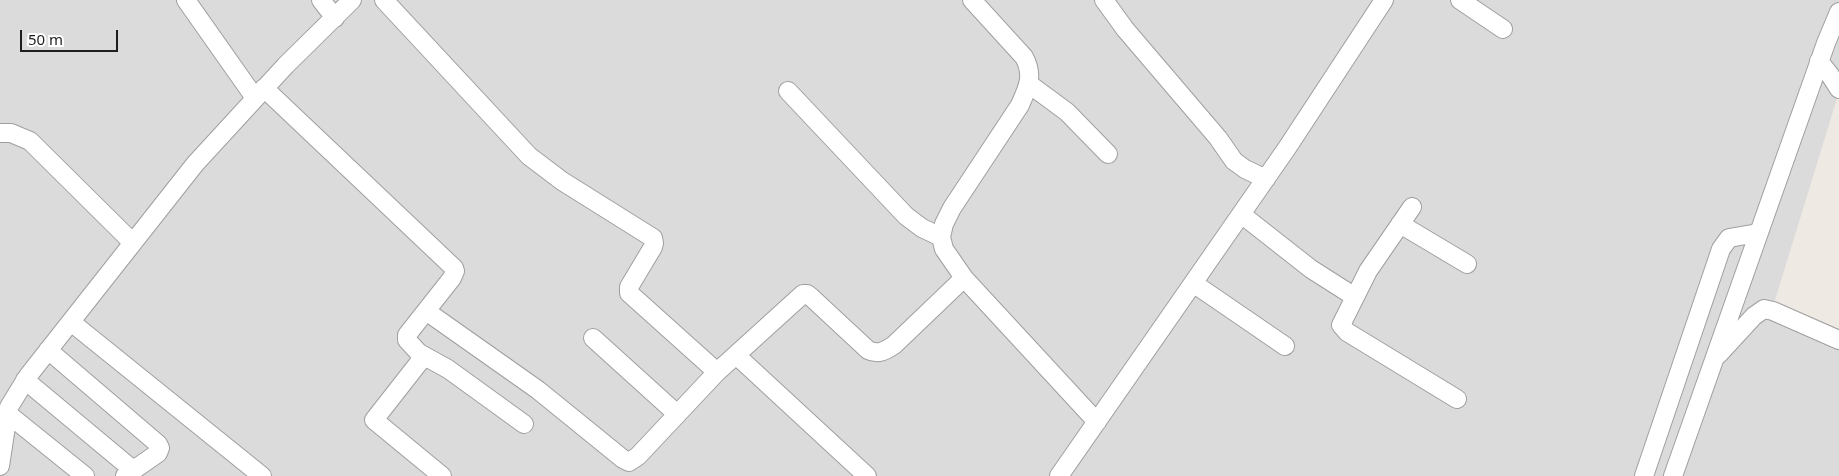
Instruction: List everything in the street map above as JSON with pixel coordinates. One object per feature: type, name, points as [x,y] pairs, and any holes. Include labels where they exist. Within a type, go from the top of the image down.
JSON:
[{"type":"street","points":[[186,0],[260,93],[454,268],[455,271],[452,278],[407,337],[407,340],[422,359],[420,364],[374,420],[442,476]]},
{"type":"street","points":[[321,0],[335,18]]},
{"type":"street","points":[[0,466],[6,406],[25,380],[195,164],[286,65],[352,0]]},
{"type":"street","points":[[384,0],[528,156],[557,178],[652,238],[653,247],[629,286],[629,293],[717,372]]},
{"type":"street","points":[[972,0],[1024,57],[1030,70],[1029,84],[1020,105],[952,208],[944,224],[941,237],[944,249],[964,278],[1097,422]]},
{"type":"street","points":[[1104,0],[1125,29],[1218,138],[1234,161],[1245,169],[1266,179]]},
{"type":"street","points":[[1059,476],[1266,179],[1384,0]]},
{"type":"street","points":[[1460,0],[1503,29]]},
{"type":"street","points":[[1673,476],[1819,61],[1839,12]]},
{"type":"street","points":[[1819,61],[1839,89]]},
{"type":"street","points":[[1029,84],[1067,112],[1108,154]]},
{"type":"street","points":[[788,91],[906,216],[922,228],[941,237]]},
{"type":"street","points":[[0,134],[11,133],[30,141],[132,244]]},
{"type":"street","points":[[1412,207],[1368,271],[1342,323],[1344,330],[1457,399]]},
{"type":"street","points":[[1241,214],[1305,264],[1355,297]]},
{"type":"street","points":[[1400,224],[1467,264]]},
{"type":"street","points":[[1644,476],[1721,249],[1729,238],[1758,233]]},
{"type":"street","points":[[631,469],[632,461],[717,372],[800,296],[807,294],[868,350],[874,353],[894,345],[964,278]]},
{"type":"street","points":[[1193,283],[1284,346]]},
{"type":"street","points":[[1713,361],[1754,316],[1764,310],[1773,311],[1839,340]]},
{"type":"street","points":[[426,311],[538,390],[631,469]]},
{"type":"street","points":[[71,322],[262,476]]},
{"type":"street","points":[[592,338],[677,414]]},
{"type":"street","points":[[25,380],[129,473],[158,453],[160,448],[158,444],[48,350]]},
{"type":"street","points":[[419,353],[444,366],[524,424]]},
{"type":"street","points":[[736,355],[867,476]]},
{"type":"street","points":[[6,406],[85,476]]},
{"type":"shaded area","points":[[0,0],[1839,0],[1839,92],[1771,313],[1839,331],[1839,476],[0,476]]}]
